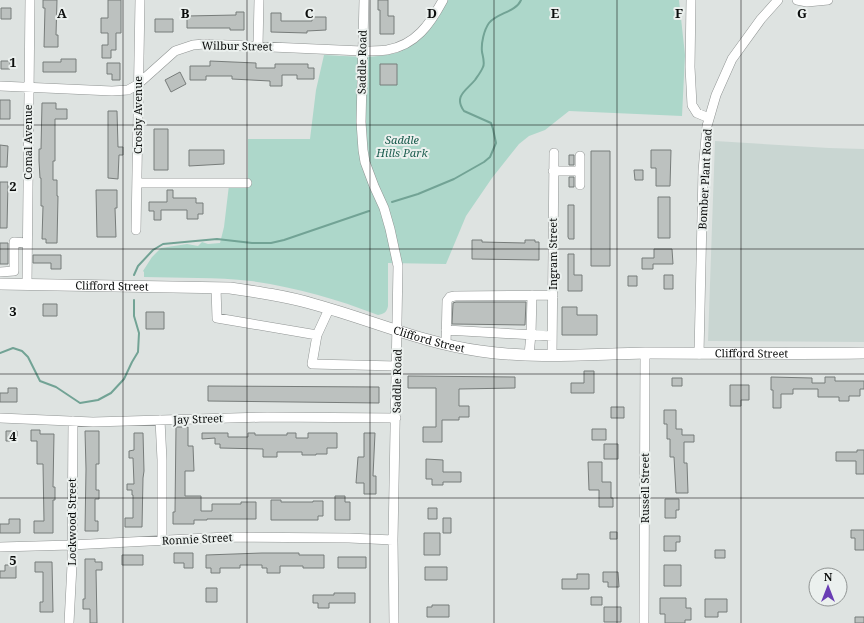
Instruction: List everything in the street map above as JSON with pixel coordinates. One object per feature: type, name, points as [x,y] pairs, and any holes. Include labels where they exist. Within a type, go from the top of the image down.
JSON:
[{"type":"main road","name":"Clifford Street","points":[[0,284],[230,288],[312,303],[398,332],[446,345],[481,351],[552,356],[864,353]]},
{"type":"street","name":"Comal Avenue","points":[[27,285],[30,0]]},
{"type":"street","name":"Crosby Avenue","points":[[136,230],[137,85],[140,0]]},
{"type":"street","points":[[258,46],[259,0]]},
{"type":"street","name":"Saddle Road","points":[[364,0],[361,122],[363,150],[374,186],[384,208],[398,266],[394,623]]},
{"type":"street","name":"Wilbur Street","points":[[0,86],[120,91],[128,90],[137,85],[175,51],[204,44],[362,51],[386,50],[395,48],[415,38],[430,22],[443,0]]},
{"type":"street","points":[[691,0],[690,67],[692,105],[698,113],[709,118]]},
{"type":"street","name":"Bomber Plant Road","points":[[699,354],[703,171],[707,126],[716,95],[732,59],[761,19],[778,0]]},
{"type":"street","points":[[797,0],[807,2],[828,0]]},
{"type":"street","name":"Ingram Street","points":[[552,356],[554,153]]},
{"type":"street","points":[[580,156],[580,185]]},
{"type":"street","points":[[554,171],[580,171]]},
{"type":"street","points":[[137,183],[247,183]]},
{"type":"street","points":[[0,272],[14,271],[14,242],[27,243]]},
{"type":"street","points":[[216,288],[217,318],[317,335]]},
{"type":"street","points":[[529,354],[532,295]]},
{"type":"street","points":[[446,345],[447,301],[450,297],[553,295]]},
{"type":"street","points":[[329,309],[317,335],[312,364],[397,366]]},
{"type":"street","points":[[446,330],[552,336]]},
{"type":"street","name":"Russell Street","points":[[644,623],[645,354]]},
{"type":"street","name":"Jay Street","points":[[0,418],[93,422],[267,417],[396,418]]},
{"type":"street","points":[[160,420],[162,460],[162,540]]},
{"type":"street","name":"Lockwood Street","points":[[70,623],[73,421]]},
{"type":"street","name":"Ronnie Street","points":[[0,547],[227,537],[350,538],[394,540]]},
{"type":"shaded area","points":[[715,141],[864,149],[864,342],[708,341]]},
{"type":"green space","name":"Saddle Hills Park","points":[[446,0],[679,0],[685,55],[682,116],[569,111],[545,130],[529,136],[519,144],[492,178],[466,216],[446,264],[388,263],[388,308],[380,315],[316,294],[251,281],[144,277],[143,271],[152,257],[161,248],[187,244],[198,246],[202,242],[208,244],[220,243],[224,227],[229,185],[248,185],[248,139],[310,139],[316,90],[324,55],[353,57],[383,56],[402,51],[402,49]]},
{"type":"building","points":[[43,0],[57,0],[56,35],[58,35],[58,47],[44,47],[45,8],[43,8]]},
{"type":"building","points":[[108,0],[121,0],[121,33],[116,33],[116,50],[111,50],[111,58],[102,58],[102,45],[108,45],[108,33],[101,33],[101,18],[108,18]]},
{"type":"building","points":[[378,0],[388,0],[388,16],[394,16],[394,34],[380,34],[380,10],[378,10]]},
{"type":"building","points":[[1,8],[11,8],[11,19],[1,19]]},
{"type":"building","points":[[236,12],[244,12],[244,30],[230,30],[230,28],[187,28],[187,16],[236,15]]},
{"type":"building","points":[[271,13],[281,13],[281,21],[312,21],[312,17],[326,17],[326,30],[307,31],[307,33],[271,32]]},
{"type":"building","points":[[155,19],[173,19],[173,32],[155,32]]},
{"type":"building","points":[[61,59],[76,59],[76,72],[43,72],[43,62],[61,62]]},
{"type":"building","points":[[1,61],[10,61],[10,69],[1,69]]},
{"type":"building","points":[[210,61],[256,63],[256,68],[275,68],[275,64],[308,64],[308,68],[314,68],[314,79],[297,79],[297,75],[282,75],[282,86],[270,86],[270,81],[232,79],[232,76],[206,76],[206,80],[190,80],[190,66],[210,66]]},
{"type":"building","points":[[107,63],[120,63],[120,80],[112,80],[112,74],[107,74]]},
{"type":"building","points":[[380,64],[397,64],[397,85],[380,85]]},
{"type":"building","points":[[180,72],[186,84],[171,92],[165,80]]},
{"type":"building","points":[[0,100],[10,100],[10,119],[0,119]]},
{"type":"building","points":[[42,103],[56,103],[56,109],[67,109],[67,119],[55,119],[55,161],[53,161],[53,180],[57,180],[57,243],[46,243],[46,239],[42,239],[43,206],[41,206],[39,149],[41,149]]},
{"type":"building","points":[[108,111],[117,111],[118,147],[123,147],[123,155],[119,155],[118,179],[108,178]]},
{"type":"building","points":[[154,129],[168,129],[168,170],[154,170]]},
{"type":"building","points":[[0,145],[8,146],[7,167],[0,167]]},
{"type":"building","points":[[189,150],[224,150],[224,164],[189,166]]},
{"type":"building","points":[[651,150],[671,150],[670,186],[656,186],[656,168],[651,168]]},
{"type":"building","points":[[591,151],[610,151],[610,266],[591,266]]},
{"type":"building","points":[[569,155],[574,155],[574,165],[569,165]]},
{"type":"building","points":[[634,170],[643,170],[643,180],[635,180]]},
{"type":"building","points":[[569,177],[574,177],[574,187],[569,187]]},
{"type":"building","points":[[0,182],[8,182],[7,228],[0,228]]},
{"type":"building","points":[[96,190],[117,190],[117,208],[115,208],[116,237],[97,237]]},
{"type":"building","points":[[167,190],[173,190],[173,198],[196,198],[196,203],[203,203],[203,214],[198,214],[198,219],[187,219],[187,210],[161,210],[161,220],[154,220],[154,211],[149,211],[149,202],[167,202]]},
{"type":"building","points":[[658,197],[670,197],[670,238],[658,238]]},
{"type":"building","points":[[568,205],[574,205],[574,239],[569,239],[568,237]]},
{"type":"building","points":[[472,240],[482,240],[482,242],[525,243],[525,240],[535,240],[535,242],[539,242],[539,260],[472,259]]},
{"type":"building","points":[[0,243],[8,243],[8,264],[0,264]]},
{"type":"building","points":[[654,249],[672,249],[673,264],[653,264],[653,269],[642,269],[642,258],[654,258]]},
{"type":"building","points":[[568,254],[574,254],[574,275],[582,275],[582,291],[568,291]]},
{"type":"building","points":[[33,255],[61,255],[61,269],[51,269],[51,263],[33,263]]},
{"type":"building","points":[[664,275],[673,275],[673,289],[664,289]]},
{"type":"building","points":[[628,276],[637,276],[637,286],[628,286]]},
{"type":"building","points":[[526,302],[525,325],[452,324],[453,303]]},
{"type":"building","points":[[43,304],[57,304],[57,316],[43,316]]},
{"type":"building","points":[[562,307],[577,307],[577,315],[597,315],[597,335],[562,335]]},
{"type":"building","points":[[146,312],[164,312],[164,329],[146,329]]},
{"type":"building","points":[[584,371],[594,371],[594,393],[571,393],[571,383],[584,383]]},
{"type":"building","points":[[408,376],[515,377],[515,388],[459,389],[459,406],[469,406],[469,417],[459,417],[459,420],[442,420],[442,442],[423,442],[423,427],[436,427],[436,388],[408,388]]},
{"type":"building","points":[[771,377],[812,378],[812,383],[825,383],[825,377],[835,377],[835,381],[864,381],[864,389],[860,389],[860,396],[849,396],[849,401],[839,401],[839,397],[818,397],[818,389],[793,389],[793,394],[781,394],[781,408],[773,408]]},
{"type":"building","points":[[672,378],[682,378],[682,386],[672,386]]},
{"type":"building","points":[[730,385],[749,385],[749,400],[741,400],[741,406],[730,406]]},
{"type":"building","points":[[208,386],[379,387],[379,403],[208,401]]},
{"type":"building","points":[[8,388],[17,388],[17,402],[0,402],[0,393],[8,393]]},
{"type":"building","points":[[611,407],[624,407],[624,418],[611,418]]},
{"type":"building","points":[[664,410],[676,410],[676,429],[682,429],[682,435],[694,435],[694,442],[684,442],[684,463],[687,463],[688,493],[676,493],[674,457],[670,457],[670,439],[667,439],[667,424],[664,424]]},
{"type":"building","points":[[176,427],[188,427],[188,446],[193,446],[194,471],[185,471],[185,496],[201,496],[201,511],[212,511],[212,504],[241,504],[241,502],[256,502],[256,519],[207,519],[194,520],[194,524],[173,524],[173,512],[175,512]]},
{"type":"building","points":[[592,429],[606,429],[606,440],[592,440]]},
{"type":"building","points":[[31,430],[40,430],[40,434],[54,434],[53,487],[55,487],[55,500],[53,500],[53,533],[34,533],[34,521],[44,521],[43,464],[37,464],[37,441],[31,441]]},
{"type":"building","points":[[6,431],[17,431],[17,441],[6,441]]},
{"type":"building","points":[[85,431],[99,431],[99,464],[96,464],[96,490],[99,490],[99,499],[95,499],[95,521],[98,521],[98,531],[85,531]]},
{"type":"building","points":[[134,433],[143,433],[144,471],[142,527],[125,527],[125,518],[133,518],[133,495],[132,490],[127,490],[127,484],[134,484],[133,458],[129,458],[129,451],[134,450]]},
{"type":"building","points":[[202,433],[228,433],[228,437],[248,437],[248,433],[255,433],[255,435],[287,435],[287,433],[296,433],[296,438],[308,438],[308,433],[337,433],[337,448],[327,448],[327,454],[302,455],[302,452],[277,452],[277,457],[263,457],[263,449],[220,448],[220,444],[215,444],[215,438],[202,439]]},
{"type":"building","points":[[364,433],[375,433],[373,476],[376,476],[376,494],[364,494],[364,483],[356,483],[358,457],[364,457]]},
{"type":"building","points":[[604,444],[618,444],[618,459],[604,459]]},
{"type":"building","points":[[857,450],[864,450],[864,474],[856,474],[856,461],[836,461],[836,452],[857,452]]},
{"type":"building","points":[[426,459],[443,460],[443,472],[461,472],[461,482],[443,482],[443,485],[432,485],[432,479],[426,479]]},
{"type":"building","points":[[588,462],[602,462],[602,482],[611,482],[611,498],[613,498],[613,507],[599,507],[599,490],[589,490]]},
{"type":"building","points":[[335,496],[345,496],[345,502],[350,502],[350,520],[335,520]]},
{"type":"building","points":[[665,499],[679,499],[679,510],[676,510],[676,518],[665,518]]},
{"type":"building","points":[[271,500],[281,500],[281,502],[323,501],[323,516],[318,516],[318,520],[271,520]]},
{"type":"building","points":[[428,508],[437,508],[437,519],[428,519]]},
{"type":"building","points":[[443,518],[451,518],[451,533],[443,533]]},
{"type":"building","points":[[9,519],[20,519],[20,533],[0,533],[0,524],[9,524]]},
{"type":"building","points":[[851,530],[864,530],[864,550],[855,550],[855,538],[851,538]]},
{"type":"building","points":[[610,532],[617,532],[617,539],[610,539]]},
{"type":"building","points":[[424,533],[440,533],[440,555],[424,555]]},
{"type":"building","points":[[664,536],[680,536],[680,542],[676,542],[676,551],[664,551]]},
{"type":"building","points":[[715,550],[725,550],[725,558],[715,558]]},
{"type":"building","points":[[174,553],[193,553],[193,568],[184,568],[184,563],[174,563]]},
{"type":"building","points":[[262,553],[324,555],[324,568],[280,566],[280,573],[267,573],[267,568],[262,568],[262,565],[240,565],[240,568],[220,568],[220,573],[211,573],[211,568],[206,568],[206,555]]},
{"type":"building","points":[[122,555],[143,555],[143,565],[122,565]]},
{"type":"building","points":[[338,557],[366,557],[366,568],[338,568]]},
{"type":"building","points":[[85,559],[95,559],[95,562],[102,562],[102,570],[96,570],[97,623],[90,623],[90,609],[83,609],[83,599],[85,599]]},
{"type":"building","points":[[35,562],[52,562],[53,612],[40,612],[40,602],[43,602],[43,572],[35,572]]},
{"type":"building","points":[[5,565],[16,565],[16,578],[0,578],[0,571],[5,571]]},
{"type":"building","points":[[664,565],[681,565],[681,586],[664,586]]},
{"type":"building","points":[[425,567],[447,567],[447,580],[425,580]]},
{"type":"building","points":[[603,572],[618,572],[619,587],[608,587],[608,582],[603,582]]},
{"type":"building","points":[[577,574],[589,574],[589,589],[562,589],[562,579],[577,579]]},
{"type":"building","points":[[206,588],[217,588],[217,602],[206,602]]},
{"type":"building","points":[[334,593],[355,593],[355,603],[329,603],[329,608],[318,608],[318,603],[313,603],[313,595],[334,595]]},
{"type":"building","points":[[591,597],[602,597],[602,605],[591,605]]},
{"type":"building","points":[[660,598],[686,598],[686,608],[691,608],[691,620],[685,620],[685,623],[665,623],[665,614],[660,614]]},
{"type":"building","points":[[705,599],[727,599],[727,612],[718,612],[718,617],[705,617]]},
{"type":"building","points":[[432,605],[449,605],[449,617],[427,617],[427,607],[432,607]]},
{"type":"building","points":[[604,607],[621,607],[621,622],[604,622]]},
{"type":"building","points":[[855,617],[864,617],[864,623],[855,623]]},
{"type":"waterway","points":[[392,202],[418,194],[454,179],[490,157],[496,143],[491,123],[464,111],[460,101],[462,94],[475,80],[484,65],[482,41],[489,23],[511,10],[519,4],[521,0]]},
{"type":"waterway","points":[[134,275],[138,266],[153,250],[163,244],[217,239],[252,243],[271,243],[369,211]]},
{"type":"waterway","points":[[0,353],[13,348],[22,351],[28,357],[40,381],[56,387],[80,403],[98,400],[111,393],[124,379],[138,352],[139,333],[134,316],[134,300]]}]
